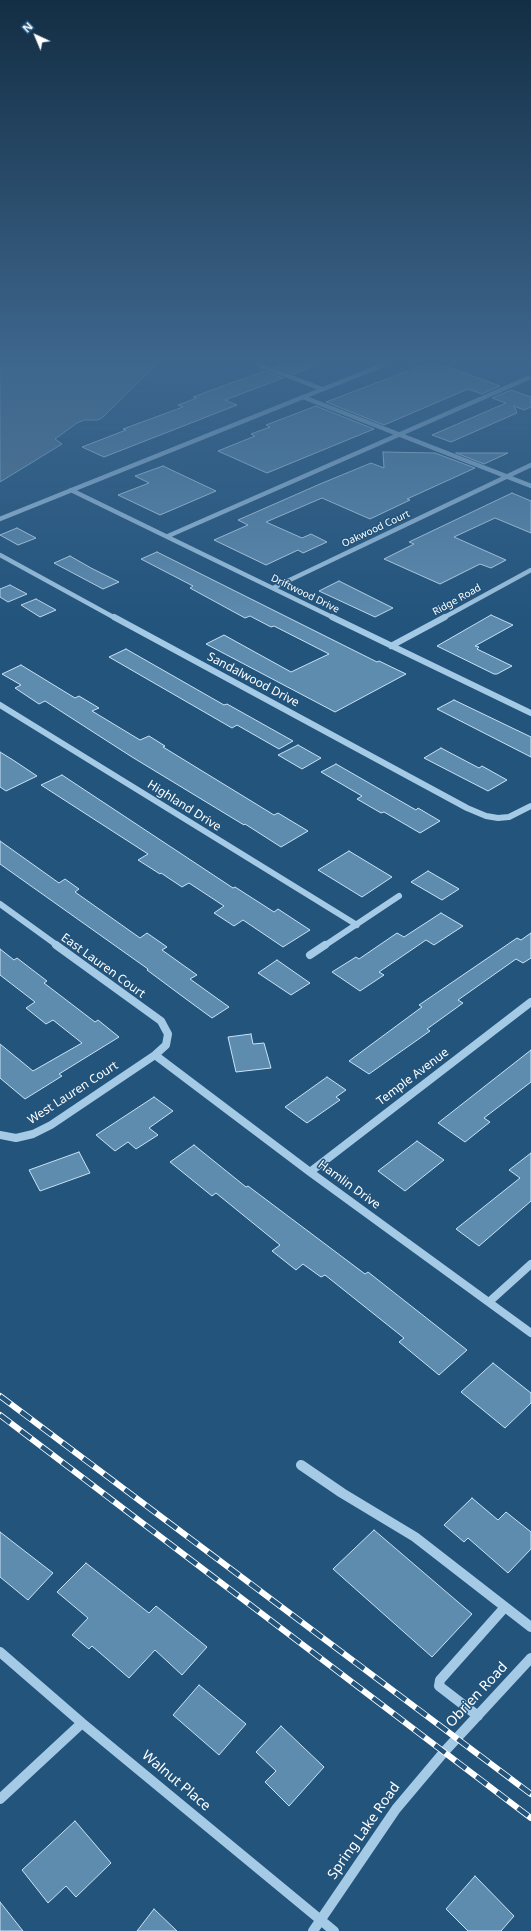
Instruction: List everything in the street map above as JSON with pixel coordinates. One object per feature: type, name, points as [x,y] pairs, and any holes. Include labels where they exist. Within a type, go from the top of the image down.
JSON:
[{"type":"street","points":[[0,520],[158,455]]},
{"type":"street","points":[[168,536],[354,455]]},
{"type":"street","points":[[452,455],[531,486]]},
{"type":"street","name":"Oakwood Court","points":[[273,588],[531,465]]},
{"type":"street","name":"Driftwood Drive","points":[[71,490],[531,713]]},
{"type":"street","name":"Sandalwood Drive","points":[[0,555],[467,808],[486,816],[509,818],[531,806]]},
{"type":"street","name":"Ridge Road","points":[[391,646],[531,570]]},
{"type":"street","name":"Highland Drive","points":[[0,705],[357,925]]},
{"type":"street","points":[[310,955],[399,896]]},
{"type":"street","name":"East Lauren Court","points":[[0,904],[161,1021],[168,1034],[166,1045],[155,1055]]},
{"type":"street","name":"Temple Avenue","points":[[310,1172],[531,1002]]},
{"type":"street","name":"West Lauren Court","points":[[0,1135],[16,1138],[33,1134],[50,1125],[155,1055]]},
{"type":"street","name":"Hamlin Drive","points":[[155,1055],[310,1172],[531,1333]]},
{"type":"street","points":[[489,1302],[531,1264]]},
{"type":"street","points":[[301,1465],[342,1493],[415,1537],[531,1627]]},
{"type":"street","points":[[478,1716],[439,1686],[440,1680],[505,1607]]},
{"type":"street","name":"Walnut Place","points":[[0,1652],[82,1723],[334,1931]]},
{"type":"street","name":"Obrien Road","points":[[444,1752],[531,1658]]},
{"type":"street","points":[[0,1799],[82,1723]]},
{"type":"street","name":"Spring Lake Road","points":[[314,1931],[396,1809],[444,1752]]},
{"type":"water","points":[[0,455],[44,455],[0,482]]},
{"type":"building","points":[[227,455],[310,455],[267,473]]},
{"type":"building","points":[[383,455],[441,455],[475,468],[407,499],[410,500],[370,519],[322,498],[266,522],[302,538],[311,534],[327,542],[303,553],[298,550],[266,565],[214,540],[248,525],[238,520],[320,484],[371,463],[384,468]]},
{"type":"building","points":[[461,455],[503,455],[484,464]]},
{"type":"building","points":[[163,466],[216,491],[160,515],[118,495],[149,483],[135,476]]},
{"type":"building","points":[[512,493],[531,501],[531,533],[495,518],[454,537],[506,560],[491,568],[480,564],[440,584],[384,559],[414,544],[409,542]]},
{"type":"building","points":[[17,528],[36,538],[18,545],[0,535]]},
{"type":"building","points":[[157,552],[377,662],[379,661],[406,674],[335,712],[206,644],[224,635],[291,672],[329,654],[274,626],[271,627],[250,616],[245,618],[190,588],[193,586],[141,559]]},
{"type":"building","points":[[70,556],[119,582],[103,589],[54,563]]},
{"type":"building","points":[[339,581],[393,608],[375,617],[319,591]]},
{"type":"building","points":[[10,585],[27,594],[8,602],[0,597],[0,589]]},
{"type":"building","points":[[36,599],[56,610],[40,617],[21,605]]},
{"type":"building","points":[[491,615],[513,625],[475,646],[479,647],[477,649],[512,666],[497,674],[494,674],[437,646]]},
{"type":"building","points":[[126,649],[224,705],[227,704],[293,741],[279,749],[237,725],[232,728],[109,657]]},
{"type":"building","points":[[21,665],[75,698],[79,696],[99,708],[92,711],[140,740],[149,736],[165,746],[163,747],[274,815],[278,813],[308,831],[281,847],[132,757],[45,701],[39,704],[15,688],[21,685],[2,674]]},
{"type":"building","points":[[454,700],[531,737],[531,757],[437,709]]},
{"type":"building","points":[[298,745],[321,758],[302,769],[278,755]]},
{"type":"building","points":[[441,748],[479,768],[482,766],[507,780],[488,791],[424,758]]},
{"type":"building","points":[[0,752],[37,776],[6,791],[0,787]]},
{"type":"building","points":[[336,764],[416,810],[418,808],[440,821],[420,833],[384,812],[381,813],[357,799],[362,796],[321,772]]},
{"type":"building","points":[[62,775],[233,888],[235,887],[274,912],[278,909],[310,930],[283,947],[243,920],[234,926],[214,913],[224,906],[189,883],[182,887],[138,860],[148,854],[41,785]]},
{"type":"building","points":[[0,841],[59,883],[65,879],[79,889],[75,892],[140,938],[147,933],[167,947],[162,950],[197,975],[190,979],[229,1007],[212,1018],[147,970],[148,969],[0,864]]},
{"type":"building","points":[[349,851],[392,877],[362,897],[318,870]]},
{"type":"building","points":[[428,871],[459,889],[442,900],[411,882]]},
{"type":"building","points":[[441,913],[463,926],[434,945],[426,940],[379,972],[384,975],[360,991],[332,972],[356,957],[359,959],[397,933],[404,937]]},
{"type":"building","points":[[531,933],[531,958],[523,963],[516,959],[458,1000],[463,1003],[427,1029],[430,1031],[369,1074],[349,1061],[422,1007],[419,1005],[517,938],[521,940]]},
{"type":"building","points":[[0,949],[14,960],[17,958],[47,981],[44,983],[95,1022],[98,1020],[119,1037],[59,1074],[62,1076],[25,1099],[0,1078],[0,1044],[33,1071],[82,1043],[53,1020],[46,1024],[26,1008],[35,1002],[0,975]]},
{"type":"building","points":[[277,960],[310,983],[291,995],[258,973]]},
{"type":"building","points":[[251,1034],[253,1044],[264,1043],[271,1068],[236,1072],[228,1037]]},
{"type":"building","points":[[531,1050],[531,1082],[484,1118],[490,1122],[465,1142],[438,1123]]},
{"type":"building","points":[[327,1077],[346,1090],[336,1097],[340,1100],[307,1123],[285,1107]]},
{"type":"building","points":[[154,1097],[173,1111],[149,1128],[158,1135],[136,1149],[128,1142],[115,1151],[96,1135]]},
{"type":"building","points":[[417,1141],[444,1160],[405,1191],[378,1171]]},
{"type":"building","points":[[194,1145],[246,1187],[248,1186],[365,1274],[368,1272],[467,1350],[439,1375],[399,1342],[404,1338],[325,1275],[321,1277],[303,1264],[296,1270],[272,1251],[280,1245],[216,1193],[212,1196],[170,1162]]},
{"type":"building","points":[[79,1152],[90,1173],[40,1191],[29,1170]]},
{"type":"building","points":[[531,1153],[531,1201],[479,1246],[456,1229],[520,1178],[509,1170]]},
{"type":"building","points":[[493,1363],[531,1393],[531,1403],[505,1428],[461,1392]]},
{"type":"building","points":[[472,1498],[498,1520],[506,1512],[531,1532],[531,1549],[508,1573],[468,1538],[464,1542],[444,1525]]},
{"type":"building","points":[[374,1530],[472,1614],[432,1657],[333,1569]]},
{"type":"building","points":[[0,1532],[53,1573],[28,1600],[0,1577]]},
{"type":"building","points":[[86,1563],[149,1613],[156,1606],[207,1647],[182,1675],[155,1650],[129,1678],[92,1646],[89,1649],[72,1635],[88,1618],[57,1592]]},
{"type":"building","points":[[199,1685],[246,1724],[219,1755],[173,1715]]},
{"type":"building","points":[[281,1726],[324,1767],[289,1806],[265,1782],[276,1771],[256,1752]]},
{"type":"building","points":[[75,1821],[111,1863],[76,1897],[66,1886],[48,1903],[22,1870]]},
{"type":"building","points":[[475,1876],[514,1916],[501,1931],[468,1931],[446,1909]]},
{"type":"building","points":[[0,1902],[23,1931],[0,1931]]},
{"type":"building","points":[[154,1909],[177,1931],[137,1931]]},
{"type":"railway","points":[[0,1396],[531,1794]]},
{"type":"railway","points":[[0,1415],[531,1818]]}]
